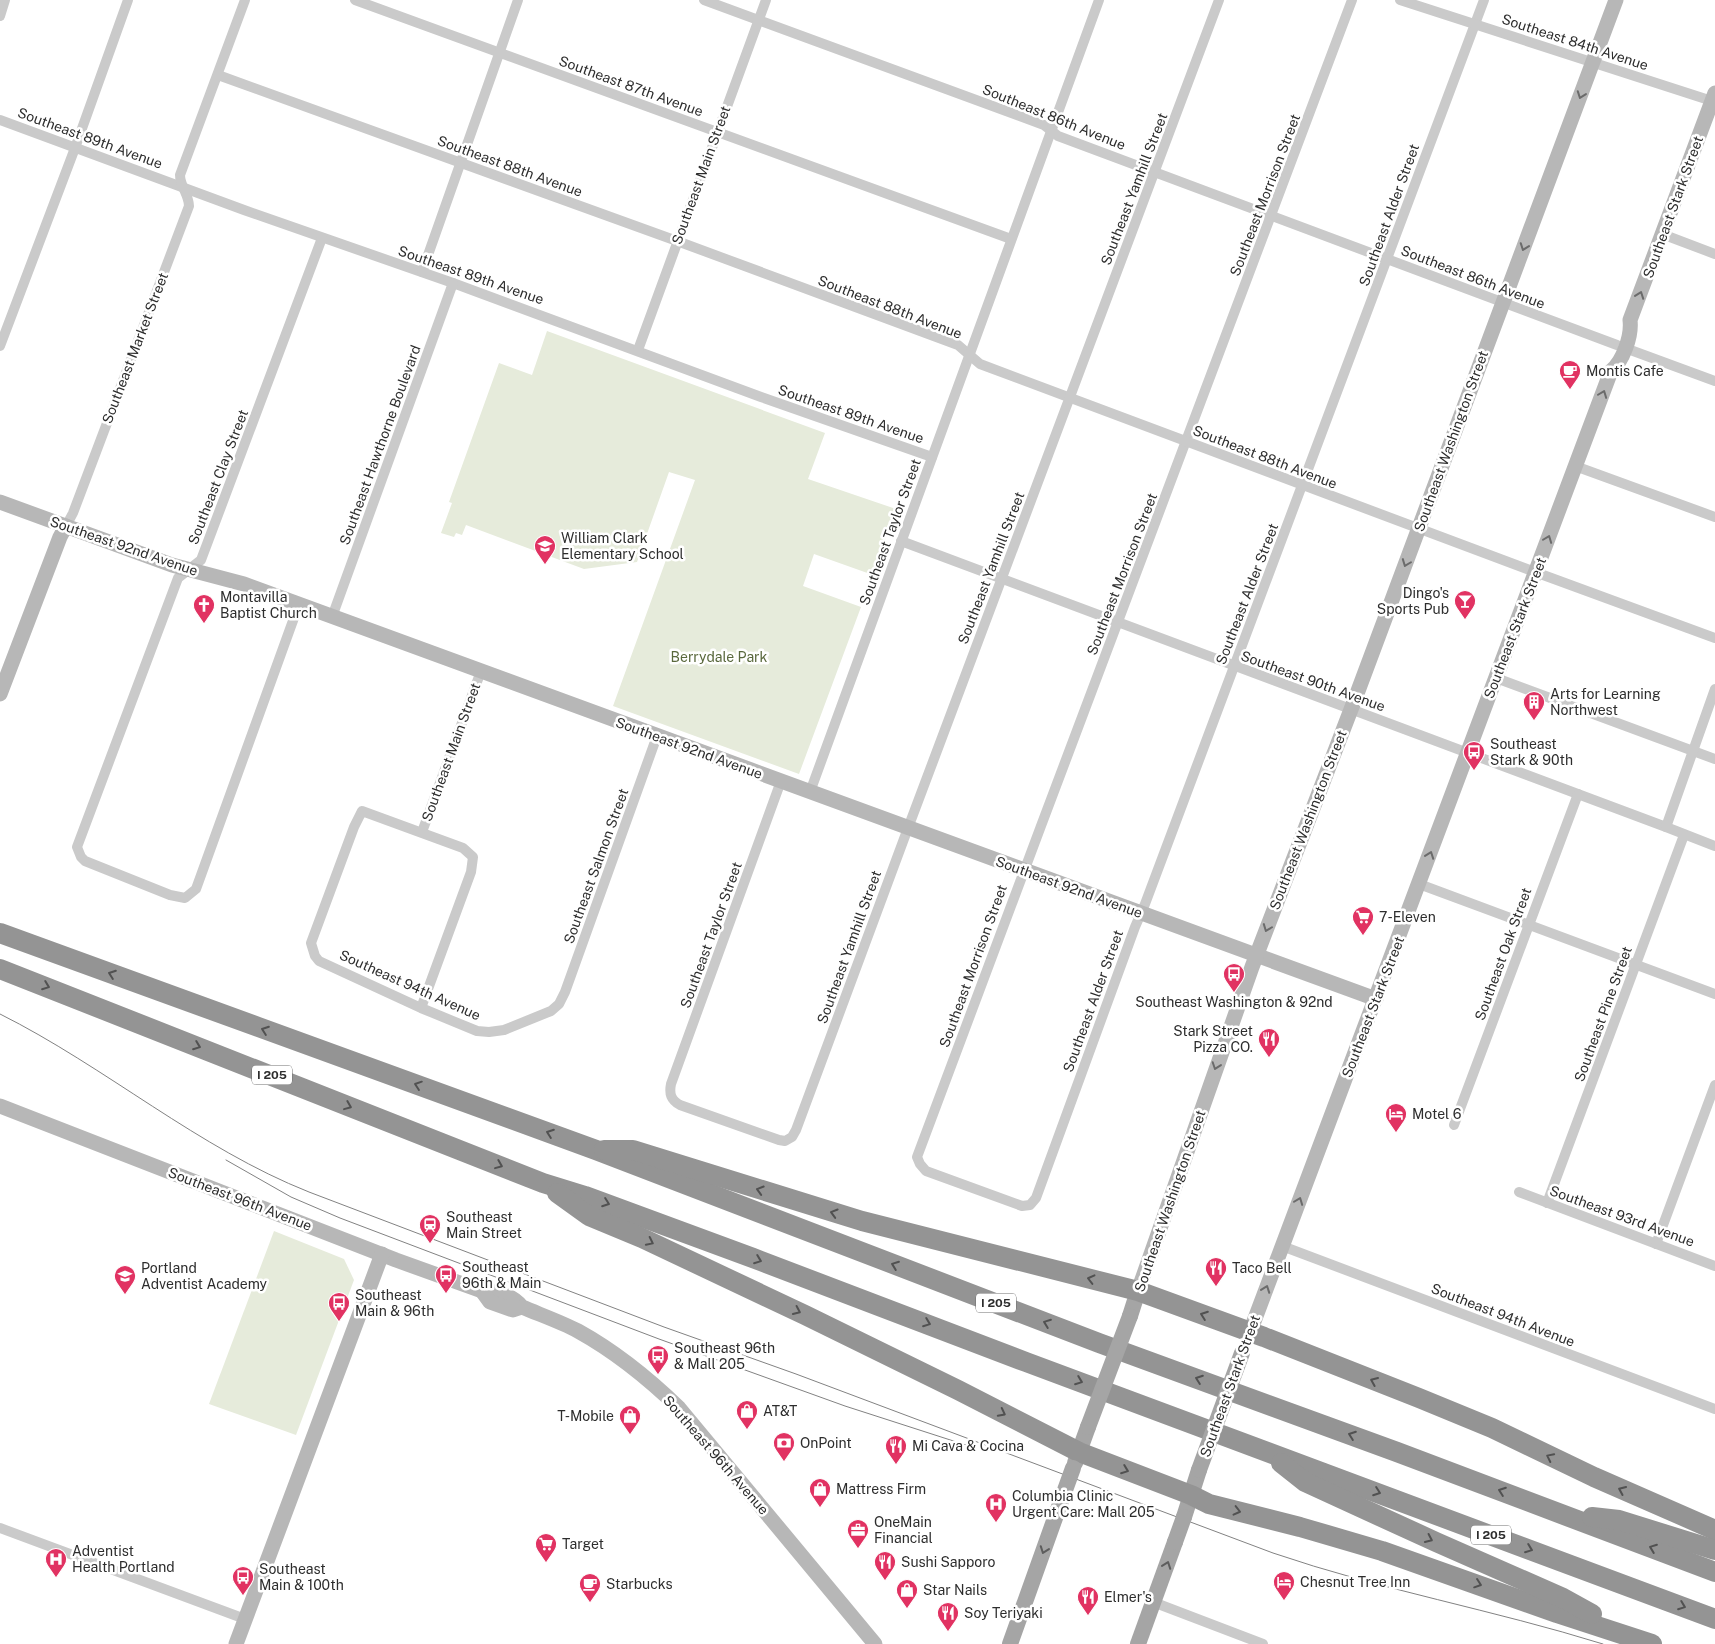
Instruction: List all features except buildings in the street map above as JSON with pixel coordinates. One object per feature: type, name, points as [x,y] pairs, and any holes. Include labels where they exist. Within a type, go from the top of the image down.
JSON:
[{"type":"highway","name":"I 205","points":[[0,933],[596,1150],[1099,1342],[1564,1514],[1715,1572]]},
{"type":"highway","name":"I 205","points":[[0,970],[543,1183],[585,1196],[753,1258],[1715,1619]]},
{"type":"highway","points":[[596,1150],[633,1150],[862,1221],[1138,1291],[1250,1332],[1492,1428],[1594,1477],[1715,1530]]},
{"type":"highway","points":[[543,1183],[589,1216],[642,1238],[958,1390],[1076,1460],[1191,1495],[1209,1504],[1300,1527],[1382,1551],[1646,1642]]},
{"type":"highway","points":[[1266,1451],[1305,1482],[1563,1598],[1646,1642]]},
{"type":"highway","points":[[1564,1514],[1619,1520],[1715,1550]]},
{"type":"main road","name":"Southeast Washington Street","points":[[1010,1644],[1138,1291]]},
{"type":"main road","name":"Southeast Stark Street","points":[[1138,1644],[1250,1332]]},
{"type":"street","points":[[0,16],[5,0]]},
{"type":"street","points":[[0,346],[75,148],[128,0]]},
{"type":"street","name":"Southeast Market Street","points":[[0,694],[57,545],[73,513],[189,206],[180,174],[245,0]]},
{"type":"street","name":"Southeast 87th Avenue","points":[[355,0],[1011,239]]},
{"type":"street","points":[[422,272],[518,0]]},
{"type":"street","name":"Southeast 86th Avenue","points":[[704,0],[1044,125],[1058,136],[1715,380]]},
{"type":"street","name":"Southeast Main Street","points":[[638,350],[766,0]]},
{"type":"street","name":"Southeast Taylor Street","points":[[810,792],[1098,0]]},
{"type":"street","name":"Southeast Yamhill Street","points":[[785,1142],[792,1137],[796,1130],[1219,0]]},
{"type":"street","name":"Southeast Morrison Street","points":[[1036,1198],[1030,1205],[1022,1206],[929,1172],[923,1169],[918,1157],[1024,870],[1187,442],[1352,0]]},
{"type":"street","name":"Southeast 84th Avenue","points":[[1400,0],[1592,63],[1713,97]]},
{"type":"street","name":"Southeast Alder Street","points":[[1036,1198],[1135,927],[1142,913],[1484,0]]},
{"type":"street","name":"Southeast Washington Street","points":[[1138,1291],[1257,955],[1616,0]]},
{"type":"street","name":"Southeast 88th Avenue","points":[[218,75],[677,241],[958,346],[980,364],[1302,486],[1715,638]]},
{"type":"street","name":"Southeast Stark Street","points":[[1250,1332],[1611,371],[1610,362],[1621,346],[1623,327],[1630,320],[1662,234],[1710,124],[1713,97]]},
{"type":"street","name":"Southeast 89th Avenue","points":[[0,120],[322,238],[638,350],[753,394],[932,457]]},
{"type":"street","points":[[1662,234],[1715,254]]},
{"type":"street","name":"Southeast Clay Street","points":[[298,604],[196,889],[185,898],[170,895],[81,857],[76,848],[178,578],[201,560],[322,238]]},
{"type":"street","name":"Southeast Hawthorne Boulevard","points":[[332,617],[453,283]]},
{"type":"street","points":[[1575,466],[1715,517]]},
{"type":"street","name":"Southeast 92nd Avenue","points":[[0,502],[189,570],[244,584],[1376,999]]},
{"type":"street","name":"Southeast 90th Avenue","points":[[901,541],[1715,846]]},
{"type":"street","name":"Southeast Main Street","points":[[422,832],[481,671]]},
{"type":"street","points":[[1496,678],[1715,759]]},
{"type":"street","points":[[1666,827],[1715,689]]},
{"type":"street","name":"Southeast Salmon Street","points":[[559,1004],[658,736]]},
{"type":"street","name":"Southeast Taylor Street","points":[[782,782],[671,1084],[670,1092],[672,1098],[680,1105],[785,1142]]},
{"type":"street","name":"Southeast Oak Street","points":[[1454,1125],[1578,794]]},
{"type":"street","name":"Southeast 94th Avenue","points":[[422,832],[362,811],[340,863],[311,943],[314,956],[320,961],[421,1008],[477,1031],[504,1030],[551,1011],[559,1004]]},
{"type":"street","points":[[421,1008],[471,872],[473,857],[463,848],[422,832]]},
{"type":"street","name":"Southeast Pine Street","points":[[1547,1203],[1684,835]]},
{"type":"street","points":[[1419,884],[1715,994]]},
{"type":"street","points":[[1656,1244],[1715,1085]]},
{"type":"street","name":"Southeast 96th Avenue","points":[[0,1106],[482,1292],[490,1302],[513,1310],[522,1307],[577,1330],[631,1365],[654,1384],[694,1425],[875,1644]]},
{"type":"street","name":"Southeast 93rd Avenue","points":[[1519,1192],[1715,1266]]},
{"type":"street","name":"Southeast 94th Avenue","points":[[1282,1246],[1715,1408]]},
{"type":"street","points":[[236,1644],[373,1273],[382,1254]]},
{"type":"street","points":[[0,1528],[245,1619]]},
{"type":"street","points":[[1154,1602],[1263,1644]]},
{"type":"green space","name":"Berrydale Park","points":[[547,331],[825,433],[808,479],[896,509],[873,575],[814,554],[803,586],[861,607],[799,774],[613,706],[695,480],[669,472],[637,562],[584,569],[466,525],[462,535],[456,533],[454,537],[441,533],[452,503],[449,502],[499,363],[532,375]]},
{"type":"green space","points":[[274,1231],[344,1259],[354,1280],[296,1435],[209,1404]]},
{"type":"tram line","points":[[0,1014],[77,1058],[229,1153],[268,1174],[309,1192],[664,1327],[796,1374],[1273,1553],[1355,1578],[1603,1644]]},
{"type":"tram line","points":[[226,1160],[291,1197],[340,1218],[659,1339],[845,1406],[969,1446]]},
{"type":"place","name":"Montis Cafe","points":[[1570,390]]},
{"type":"place","name":"William Clark Elementary School","points":[[545,565]]},
{"type":"place","name":"Dingo's Sports Pub","points":[[1465,620]]},
{"type":"place","name":"Montavilla Baptist Church","points":[[204,624]]},
{"type":"place","name":"Arts for Learning Northwest","points":[[1534,721]]},
{"type":"place","name":"Southeast Stark & 90th","points":[[1474,771]]},
{"type":"place","name":"7-Eleven","points":[[1363,936]]},
{"type":"place","name":"Southeast Washington & 92nd","points":[[1234,993]]},
{"type":"place","name":"Stark Street Pizza CO.","points":[[1269,1058]]},
{"type":"place","name":"Motel 6","points":[[1396,1133]]},
{"type":"place","name":"Southeast Main Street","points":[[430,1244]]},
{"type":"place","name":"Taco Bell","points":[[1216,1287]]},
{"type":"place","name":"Southeast 96th & Main","points":[[446,1294]]},
{"type":"place","name":"Portland Adventist Academy","points":[[125,1295]]},
{"type":"place","name":"Southeast Main & 96th","points":[[339,1322]]},
{"type":"place","name":"Southeast 96th & Mall 205","points":[[658,1375]]},
{"type":"place","name":"AT&T","points":[[747,1430]]},
{"type":"place","name":"T-Mobile","points":[[630,1435]]},
{"type":"place","name":"OnPoint","points":[[784,1462]]},
{"type":"place","name":"Mi Cava & Cocina","points":[[896,1465]]},
{"type":"place","name":"Mattress Firm","points":[[820,1508]]},
{"type":"place","name":"Columbia Clinic Urgent Care: Mall 205","points":[[996,1523]]},
{"type":"place","name":"OneMain Financial","points":[[858,1549]]},
{"type":"place","name":"Target","points":[[546,1563]]},
{"type":"place","name":"Adventist Health Portland","points":[[56,1578]]},
{"type":"place","name":"Sushi Sapporo","points":[[885,1581]]},
{"type":"place","name":"Southeast Main & 100th","points":[[243,1596]]},
{"type":"place","name":"Chesnut Tree Inn","points":[[1284,1601]]},
{"type":"place","name":"Starbucks","points":[[590,1603]]},
{"type":"place","name":"Star Nails","points":[[907,1609]]},
{"type":"place","name":"Elmer's","points":[[1088,1616]]},
{"type":"place","name":"Soy Teriyaki","points":[[948,1632]]}]
